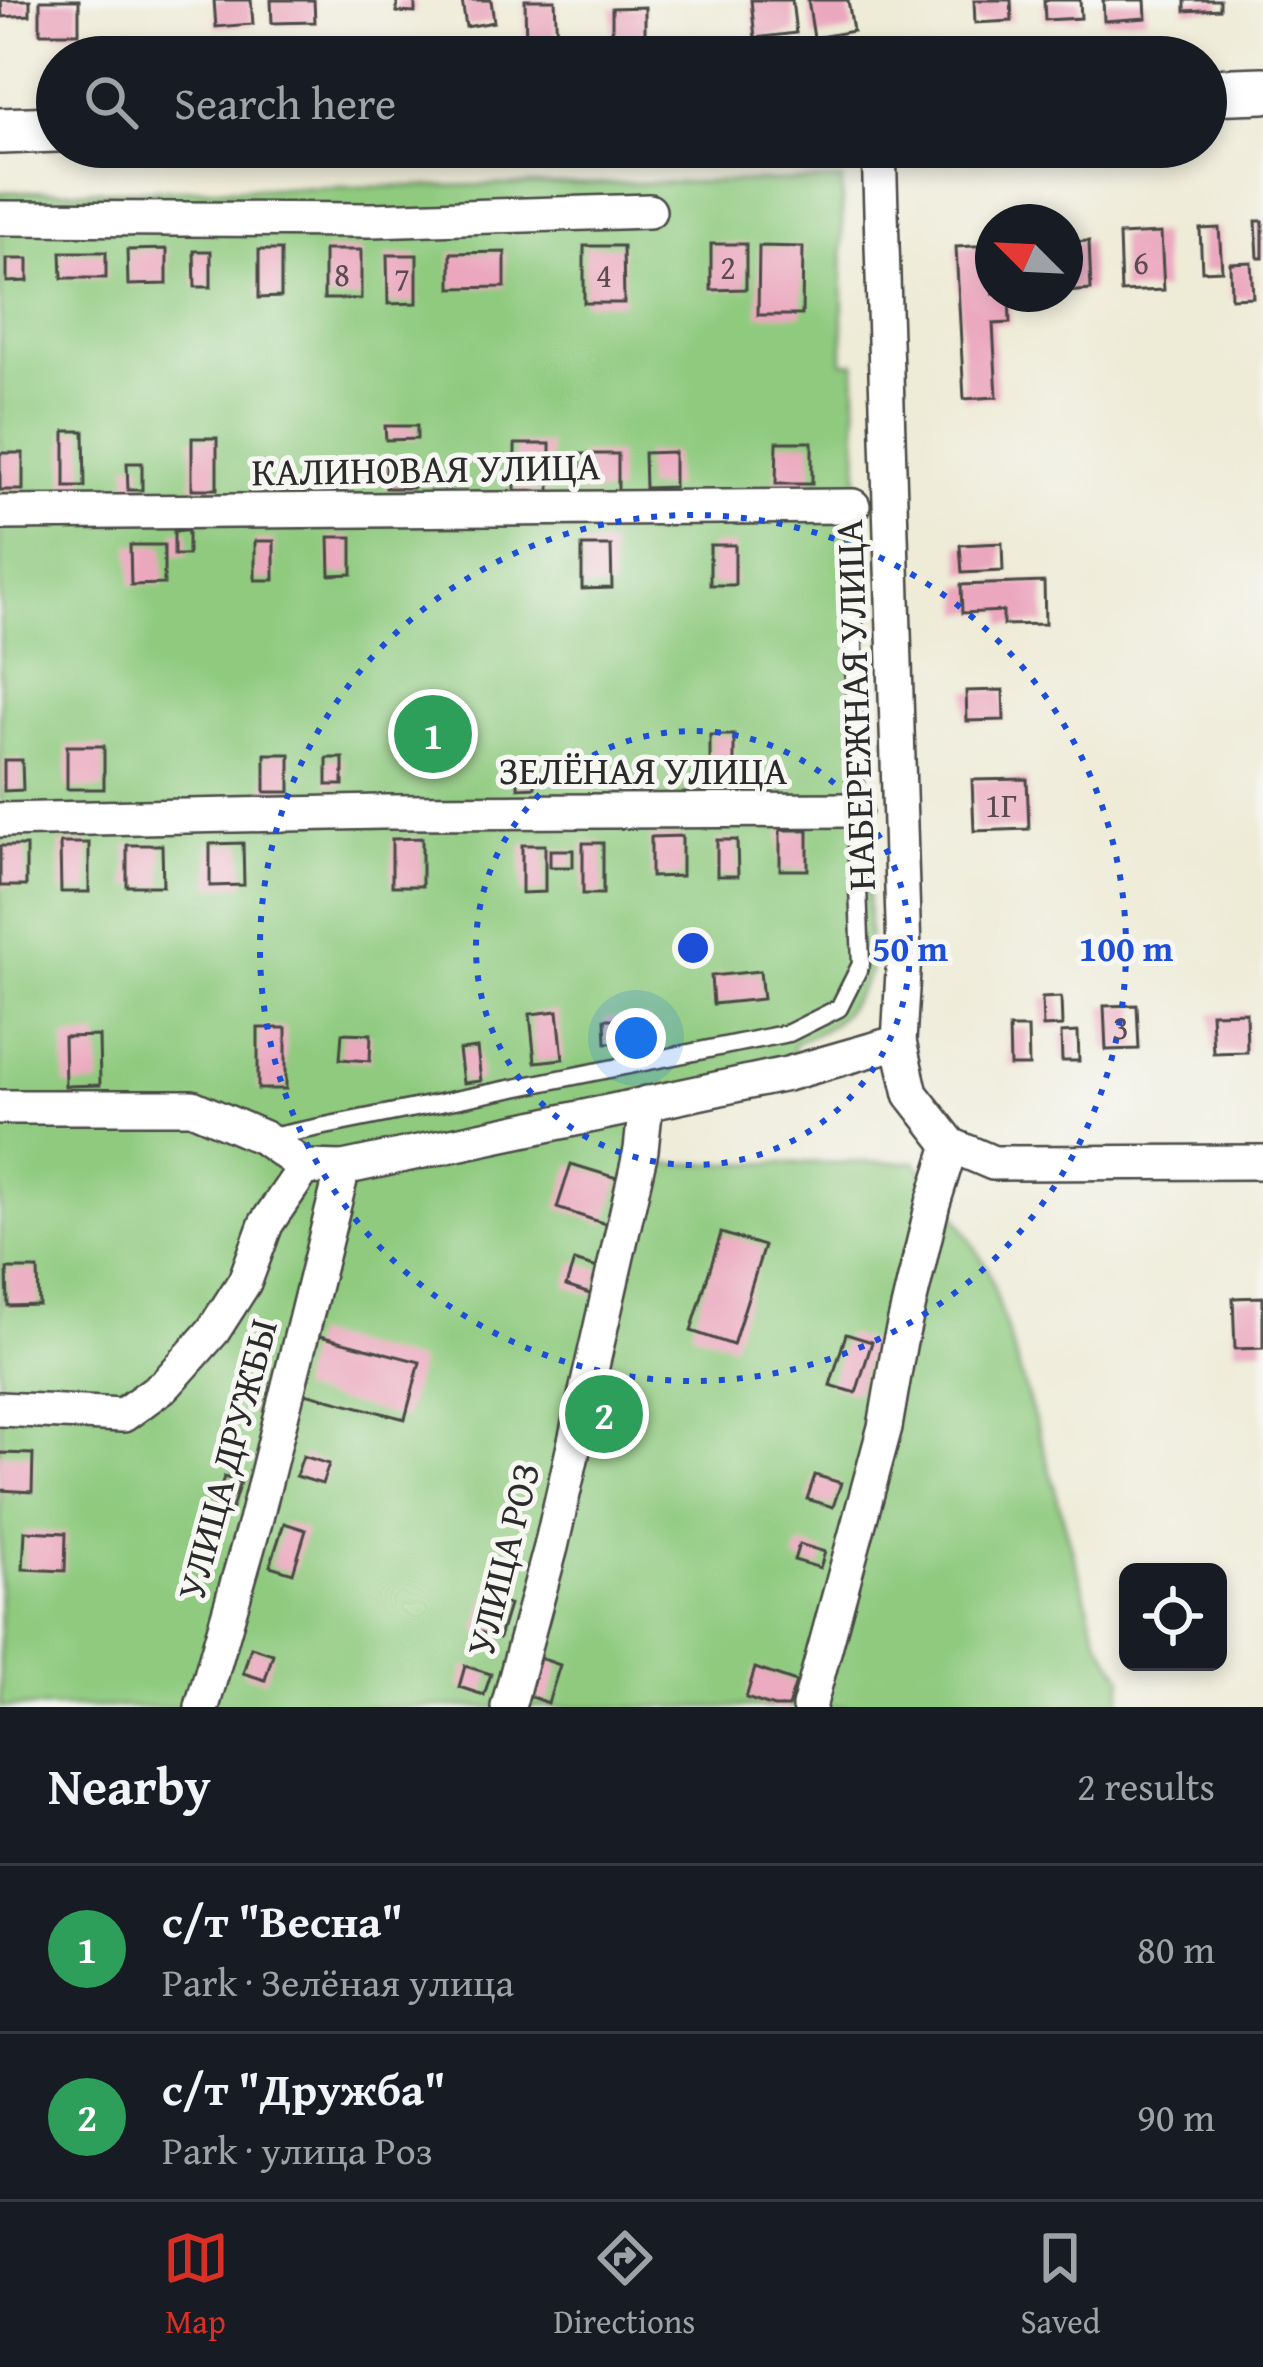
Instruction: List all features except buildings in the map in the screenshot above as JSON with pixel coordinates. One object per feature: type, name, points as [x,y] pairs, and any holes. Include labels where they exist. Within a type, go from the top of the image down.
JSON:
[{"type":"street","points":[[1227,91],[1263,90]]},
{"type":"street","points":[[0,131],[36,130]]},
{"type":"street","name":"НАБЕРЕЖНАЯ УЛИЦА","points":[[880,168],[904,954],[899,1042],[911,1094],[951,1145]]},
{"type":"street","points":[[0,218],[371,220],[649,211]]},
{"type":"street","name":"КАЛИНОВАЯ УЛИЦА","points":[[0,513],[853,506]]},
{"type":"street","name":"ЗЕЛЁНАЯ УЛИЦА","points":[[0,820],[381,812],[855,811]]},
{"type":"street","points":[[0,1107],[192,1107],[264,1138],[305,1167],[343,1168],[788,1074],[899,1042]]},
{"type":"street","name":"УЛИЦА РОЗ","points":[[508,1707],[551,1547],[641,1150],[646,1103]]},
{"type":"street","points":[[809,1707],[885,1427],[899,1346],[951,1145],[994,1163],[1263,1162]]},
{"type":"street","points":[[0,1409],[123,1415],[166,1384],[235,1298],[266,1224],[305,1167]]},
{"type":"street","name":"УЛИЦА ДРУЖБЫ","points":[[202,1707],[255,1522],[343,1168]]},
{"type":"lane","points":[[264,1138],[789,1033],[839,1008],[861,964],[853,506]]},
{"type":"green space","points":[[842,180],[843,362],[855,363],[870,971],[840,1017],[793,1044],[797,1082],[666,1114],[654,1164],[916,1162],[988,1269],[1097,1637],[1123,1678],[1119,1707],[0,1707],[0,192]]},
{"type":"place","name":"с/т \"Весна\"","points":[[433,734]]},
{"type":"place","name":"с/т \"Дружба\"","points":[[604,1414]]}]
